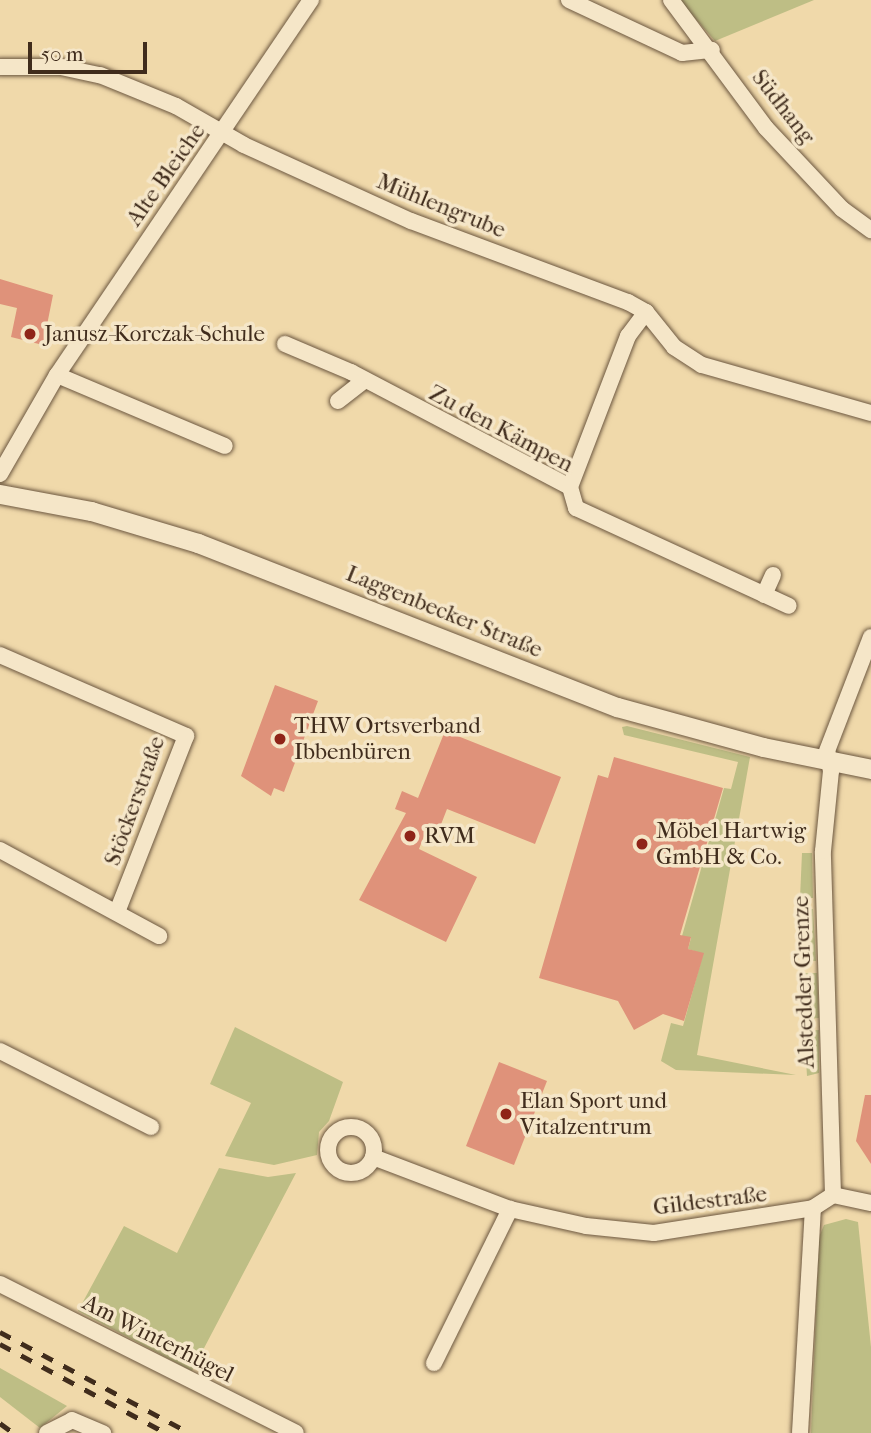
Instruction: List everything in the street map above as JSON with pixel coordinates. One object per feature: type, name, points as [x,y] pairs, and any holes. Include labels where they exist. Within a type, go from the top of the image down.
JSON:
[{"type":"street","name":"Alte Bleiche","points":[[0,474],[57,375],[311,0]]},
{"type":"street","points":[[569,0],[682,53],[712,50]]},
{"type":"street","name":"Südhang","points":[[671,0],[712,50],[766,128],[832,200],[871,230]]},
{"type":"street","name":"Mühlengrube","points":[[0,67],[94,73],[176,106],[224,132],[411,221],[646,312]]},
{"type":"street","points":[[570,487],[628,336],[646,312],[674,347],[702,365],[871,412]]},
{"type":"street","name":"Zu den Kämpen","points":[[285,344],[351,372],[362,382],[570,487],[576,508],[789,606]]},
{"type":"street","points":[[57,375],[225,446]]},
{"type":"street","points":[[338,401],[362,382]]},
{"type":"street","name":"Laggenbecker Straße","points":[[0,494],[181,537],[617,707],[828,763],[871,769]]},
{"type":"street","points":[[764,595],[773,576]]},
{"type":"street","name":"Alstedder Grenze","points":[[833,1195],[822,851],[827,751],[869,646]]},
{"type":"street","name":"Stöckerstraße","points":[[0,655],[186,736],[117,912]]},
{"type":"street","points":[[0,850],[159,936]]},
{"type":"street","points":[[0,1051],[151,1127]]},
{"type":"street","name":"Gildestraße","points":[[373,1157],[510,1209],[653,1233],[813,1208],[833,1195]]},
{"type":"street","points":[[833,1195],[871,1203]]},
{"type":"street","points":[[800,1433],[813,1208]]},
{"type":"street","points":[[434,1363],[510,1209]]},
{"type":"street","name":"Am Winterhügel","points":[[0,1284],[296,1433]]},
{"type":"street","points":[[47,1433],[72,1420],[103,1433]]},
{"type":"green space","points":[[679,0],[814,0],[715,41]]},
{"type":"green space","points":[[627,726],[750,757],[697,1055],[796,1075],[676,1070],[661,1061],[671,1023],[683,1026],[703,954],[688,949],[691,938],[682,936],[724,788],[731,789],[738,762],[624,735],[622,727]]},
{"type":"green space","points":[[802,853],[812,853],[813,898],[800,898]]},
{"type":"green space","points":[[813,909],[816,961],[800,961],[800,910]]},
{"type":"green space","points":[[801,973],[817,973],[819,1018],[804,1019]]},
{"type":"green space","points":[[235,1027],[343,1082],[329,1121],[319,1132],[317,1155],[274,1165],[225,1156],[251,1103],[210,1084]]},
{"type":"green space","points":[[819,1030],[819,1073],[807,1076],[804,1031]]},
{"type":"green space","points":[[219,1168],[268,1177],[296,1173],[192,1371],[78,1311],[124,1226],[177,1253]]},
{"type":"green space","points":[[846,1219],[858,1222],[871,1347],[871,1433],[811,1433],[819,1237],[824,1225]]},
{"type":"green space","points":[[0,1368],[67,1406],[40,1428],[0,1397]]},
{"type":"building","name":"Janusz-Korczak-Schule","points":[[0,279],[53,295],[43,345],[11,337],[17,308],[0,304]]},
{"type":"building","name":"THW Ortsverband Ibbenbüren","points":[[275,685],[318,701],[284,792],[274,788],[271,796],[241,776]]},
{"type":"building","name":"RVM","points":[[445,731],[561,777],[535,844],[447,809],[440,827],[429,823],[419,849],[477,877],[446,942],[359,900],[406,813],[395,809],[402,791],[418,798]]},
{"type":"building","name":"Möbel Hartwig GmbH & Co.","points":[[614,757],[723,788],[680,935],[691,937],[688,949],[704,953],[684,1021],[663,1014],[634,1030],[618,1001],[539,978],[598,775],[608,778]]},
{"type":"building","name":"Elan Sport und Vitalzentrum","points":[[499,1062],[547,1081],[514,1165],[466,1146]]},
{"type":"building","points":[[865,1095],[871,1095],[871,1164],[856,1141]]},
{"type":"railway","points":[[0,1332],[190,1433]]},
{"type":"railway","points":[[0,1344],[166,1433]]},
{"type":"railway","points":[[0,1423],[14,1433]]},
{"type":"place","name":"Janusz-Korczak-Schule","points":[[30,334]]},
{"type":"place","name":"THW Ortsverband Ibbenbüren","points":[[280,739]]},
{"type":"place","name":"RVM","points":[[410,836]]},
{"type":"place","name":"Möbel Hartwig GmbH & Co.","points":[[642,844]]},
{"type":"place","name":"Elan Sport und Vitalzentrum","points":[[506,1114]]}]
